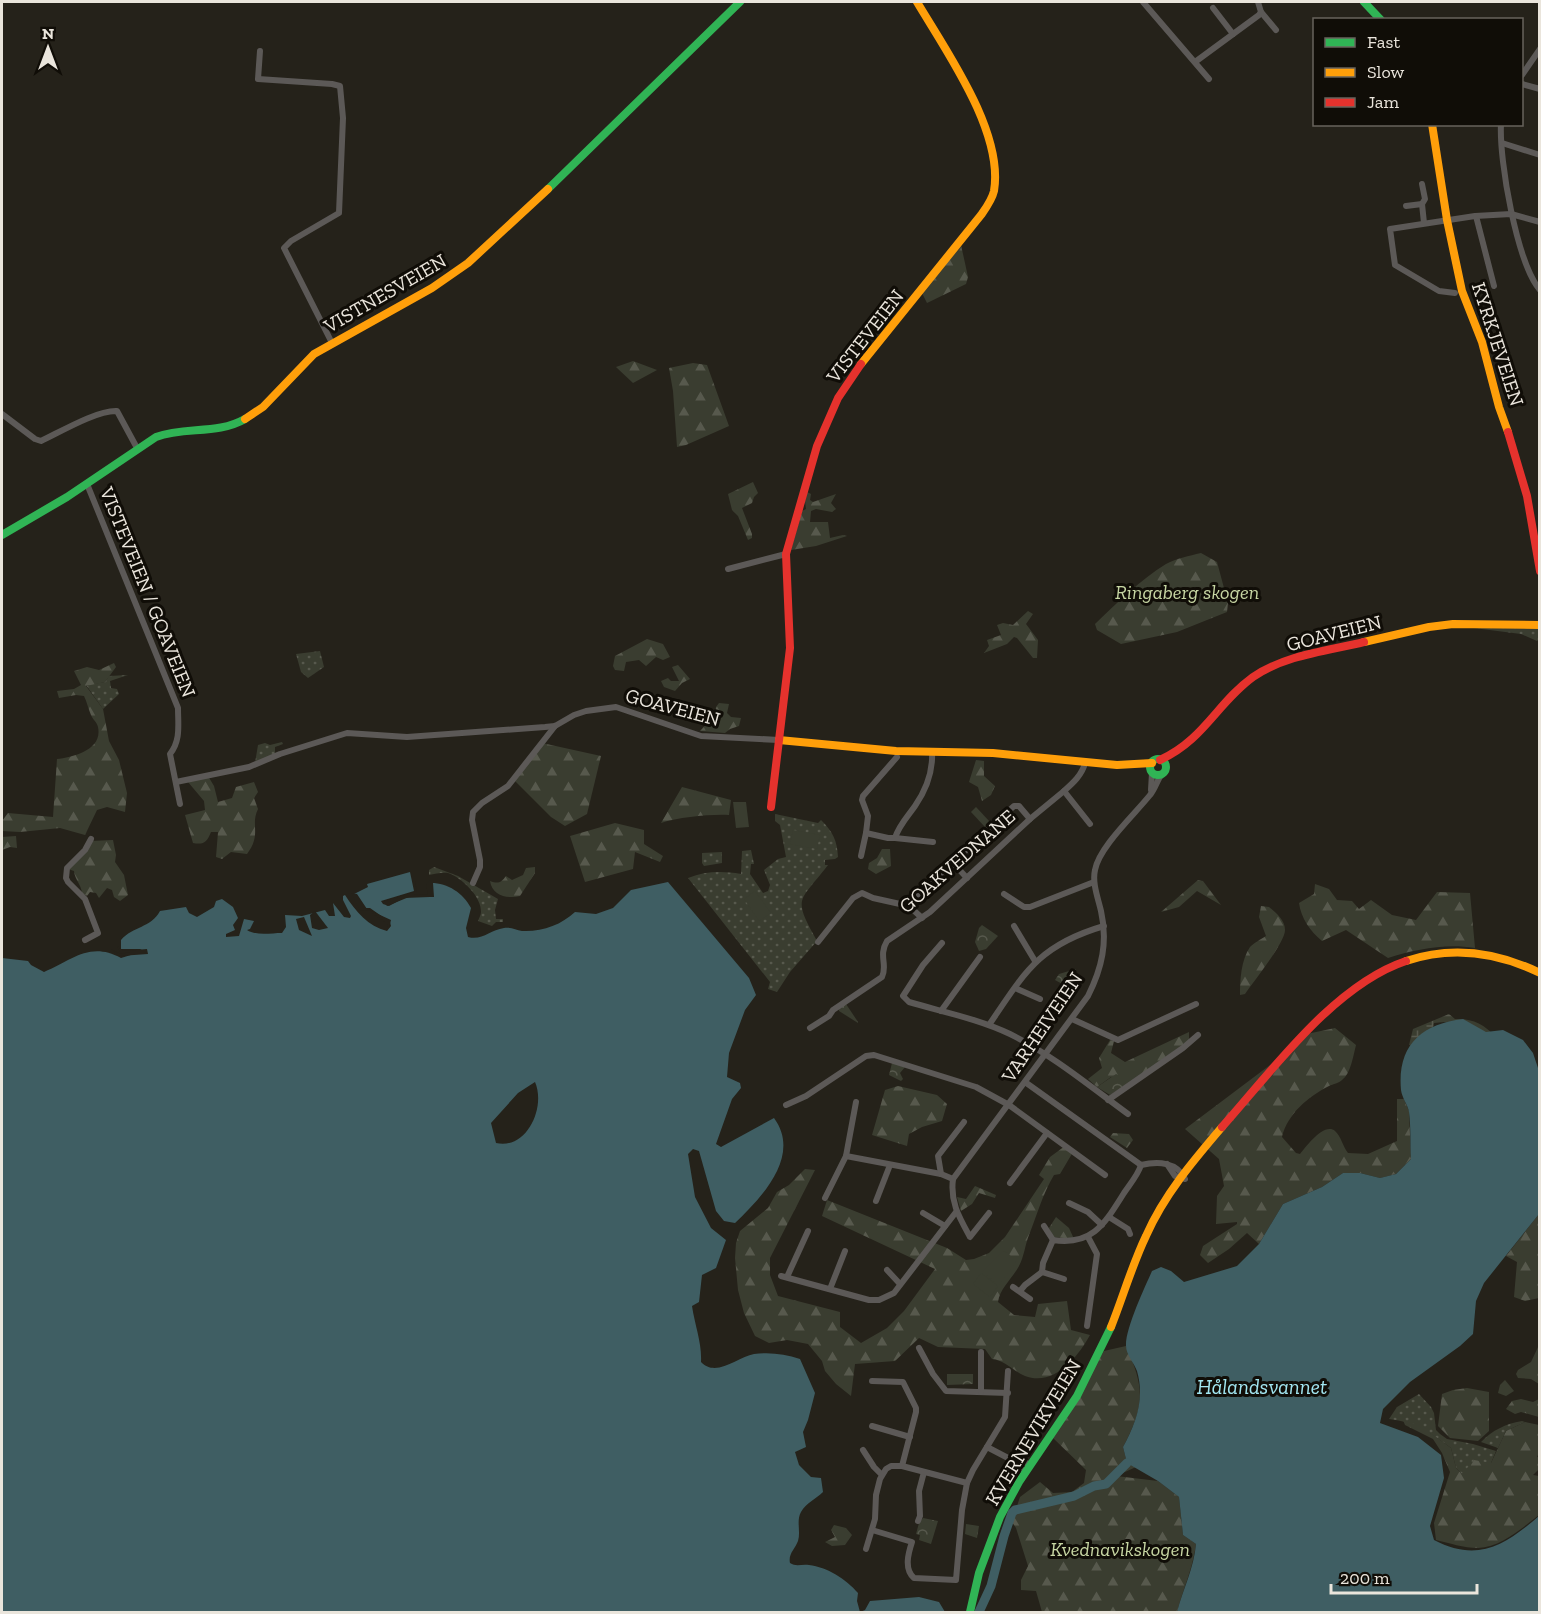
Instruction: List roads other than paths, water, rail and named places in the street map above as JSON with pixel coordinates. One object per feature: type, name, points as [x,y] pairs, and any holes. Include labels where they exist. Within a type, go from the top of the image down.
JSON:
[{"type":"main road","name":"VISTNESVEIEN","points":[[2,535],[87,484],[137,448],[158,436],[180,430],[220,428],[246,419],[265,408],[297,369],[314,354],[422,294],[468,263],[550,187],[740,2]]},
{"type":"main road","name":"VISTEVEIEN","points":[[771,807],[775,796],[790,648],[786,554],[817,446],[838,398],[858,368],[981,215],[994,193],[994,165],[983,120],[917,2]]},
{"type":"main road","points":[[1364,2],[1379,18]]},
{"type":"main road","name":"KYRKJEVEIEN","points":[[1432,126],[1447,220],[1462,291],[1482,342],[1499,407],[1505,420],[1527,496],[1539,571]]},
{"type":"main road","name":"GOAVEIEN","points":[[1528,624],[1539,619]]},
{"type":"main road","name":"GOAVEIEN","points":[[779,741],[896,751],[986,752],[1081,763],[1157,768],[1212,721],[1243,685],[1260,673],[1285,662],[1429,627],[1453,624],[1539,625]]},
{"type":"main road","name":"KVERNEVIKVEIEN","points":[[970,1612],[979,1571],[1002,1512],[1086,1380],[1107,1336],[1133,1271],[1134,1263],[1151,1225],[1205,1145],[1334,1003],[1357,984],[1384,968],[1417,956],[1461,951],[1494,956],[1539,973]]},
{"type":"street","points":[[1143,2],[1209,79]]},
{"type":"street","points":[[1258,2],[1261,12],[1276,30]]},
{"type":"street","points":[[1213,8],[1233,34]]},
{"type":"street","points":[[1195,62],[1261,12]]},
{"type":"street","points":[[1523,72],[1539,49]]},
{"type":"street","points":[[260,51],[258,79],[332,84],[340,86],[342,93],[343,129],[339,213],[291,241],[284,248],[333,343]]},
{"type":"street","points":[[1523,85],[1539,89]]},
{"type":"street","points":[[1502,126],[1502,144],[1511,213],[1529,274],[1539,290]]},
{"type":"street","points":[[1502,144],[1539,155]]},
{"type":"street","points":[[1422,184],[1425,199],[1422,204],[1424,224]]},
{"type":"street","points":[[1406,206],[1422,204]]},
{"type":"street","points":[[1455,293],[1439,291],[1395,265],[1390,229],[1511,213],[1539,222]]},
{"type":"street","points":[[1476,216],[1494,286]]},
{"type":"street","points":[[2,414],[35,440],[41,441],[107,412],[117,411],[137,448]]},
{"type":"street","name":"VISTEVEIEN / GOAVEIEN","points":[[87,484],[178,708],[178,735],[176,746],[170,754],[180,804]]},
{"type":"street","points":[[728,570],[786,554]]},
{"type":"street","name":"GOAVEIEN","points":[[176,782],[249,766],[347,733],[407,737],[555,726],[586,711],[616,707],[700,736],[779,741]]},
{"type":"street","points":[[473,883],[480,867],[472,820],[473,812],[482,803],[508,786],[555,726]]},
{"type":"street","points":[[895,838],[898,829],[923,792],[931,771],[932,752]]},
{"type":"street","points":[[861,856],[868,816],[862,800],[863,796],[897,757]]},
{"type":"street","name":"GOAKVEDNANE","points":[[810,1028],[829,1017],[833,1010],[882,977],[885,970],[883,948],[887,941],[922,918],[1030,819],[1074,783],[1083,770],[1081,763]]},
{"type":"street","name":"VARHEIVEIEN","points":[[953,1179],[1009,1106],[1086,999],[1097,979],[1104,945],[1104,926],[1094,882],[1095,871],[1100,857],[1149,796],[1157,768]]},
{"type":"street","points":[[1064,791],[1090,824]]},
{"type":"street","points":[[909,906],[915,897],[1014,806],[1019,806],[1030,819]]},
{"type":"street","points":[[866,833],[888,838],[933,842]]},
{"type":"street","points":[[85,940],[98,933],[85,899],[68,882],[66,873],[67,868],[85,850],[91,839]]},
{"type":"street","points":[[952,862],[967,878]]},
{"type":"street","points":[[1004,894],[1024,907],[1030,907],[1094,882]]},
{"type":"street","points":[[818,942],[857,895],[866,894],[873,898],[909,906],[922,918]]},
{"type":"street","points":[[1014,926],[1035,961]]},
{"type":"street","points":[[990,1025],[1035,961],[1058,944],[1104,926]]},
{"type":"street","points":[[942,943],[923,965],[903,996],[909,1002],[990,1025],[1010,1034],[1045,1055],[1128,1114]]},
{"type":"street","points":[[941,1011],[980,957]]},
{"type":"street","points":[[1015,988],[1040,999]]},
{"type":"street","points":[[1072,1018],[1118,1040],[1196,1004]]},
{"type":"street","points":[[1108,1100],[1198,1035]]},
{"type":"street","points":[[786,1105],[807,1096],[866,1056],[874,1055],[976,1087],[1009,1106],[1105,1175]]},
{"type":"street","points":[[1025,1082],[1141,1165],[1167,1164],[1177,1168],[1182,1177]]},
{"type":"street","points":[[825,1198],[846,1156],[856,1102]]},
{"type":"street","points":[[941,1174],[938,1156],[964,1122]]},
{"type":"street","points":[[1010,1183],[1047,1133]]},
{"type":"street","points":[[846,1156],[941,1174],[953,1179],[952,1193],[956,1212],[970,1237],[989,1213]]},
{"type":"street","points":[[876,1201],[890,1165]]},
{"type":"street","points":[[1044,1226],[1053,1240],[1066,1242],[1088,1237],[1109,1217],[1141,1165]]},
{"type":"street","points":[[1069,1203],[1088,1212],[1102,1225]]},
{"type":"street","points":[[808,1231],[784,1276],[875,1301],[894,1293],[956,1212]]},
{"type":"street","points":[[923,1213],[945,1226]]},
{"type":"street","points":[[1109,1217],[1128,1229],[1130,1234]]},
{"type":"street","points":[[1087,1326],[1097,1254],[1088,1237]]},
{"type":"street","points":[[1020,1291],[1042,1272],[1043,1263],[1053,1240]]},
{"type":"street","points":[[830,1289],[845,1251]]},
{"type":"street","points":[[887,1270],[900,1284]]},
{"type":"street","points":[[1042,1272],[1064,1279]]},
{"type":"street","points":[[1012,1287],[1030,1299]]},
{"type":"street","points":[[919,1348],[933,1374],[946,1391],[1008,1393]]},
{"type":"street","points":[[981,1352],[981,1392]]},
{"type":"street","points":[[872,1530],[912,1542],[908,1572],[914,1578],[956,1580],[962,1510],[967,1483],[1005,1417],[1008,1371]]},
{"type":"street","points":[[872,1381],[903,1382],[915,1405],[916,1412],[902,1466]]},
{"type":"street","points":[[872,1426],[910,1437]]},
{"type":"street","points":[[987,1447],[1028,1468]]},
{"type":"street","points":[[862,1450],[881,1474]]},
{"type":"street","points":[[866,1549],[875,1516],[876,1495],[881,1474],[891,1466],[902,1466],[967,1483]]},
{"type":"street","points":[[918,1521],[920,1516],[919,1491],[924,1472]]},
{"type":"water","points":[[410,872],[414,891],[381,901],[389,906],[404,898],[430,897],[431,883],[449,887],[459,893],[471,908],[466,928],[468,937],[473,938],[504,928],[529,931],[551,927],[564,921],[575,912],[596,914],[613,908],[631,890],[668,882],[749,978],[756,995],[745,1010],[729,1053],[727,1077],[740,1083],[741,1088],[732,1099],[716,1144],[721,1147],[774,1118],[781,1132],[783,1147],[781,1161],[775,1175],[756,1201],[735,1223],[724,1221],[716,1211],[699,1151],[693,1149],[688,1154],[695,1197],[711,1228],[726,1240],[716,1268],[702,1275],[699,1302],[692,1306],[701,1362],[713,1368],[754,1354],[766,1353],[800,1359],[815,1393],[803,1432],[806,1447],[795,1452],[799,1465],[811,1477],[821,1478],[823,1492],[801,1512],[798,1541],[791,1554],[790,1563],[816,1566],[848,1583],[858,1593],[857,1601],[860,1612],[2,1612],[2,958],[28,961],[44,972],[90,952],[100,951],[121,958],[144,951],[121,949],[121,940],[152,921],[160,911],[186,907],[189,913],[197,917],[214,907],[216,901],[222,899],[233,907],[238,918],[233,925],[235,930],[226,934],[226,937],[239,936],[244,919],[254,921],[247,930],[251,932],[282,933],[286,927],[285,915],[302,916],[325,910],[329,916],[335,916],[333,903],[344,917],[350,918],[343,900],[345,895],[363,918],[387,931],[391,926],[390,922],[370,908],[362,908],[354,894],[368,887],[367,884]],"holes":[[[535,1082],[538,1092],[536,1114],[525,1133],[517,1140],[496,1143],[491,1123],[518,1093]]]},
{"type":"water","name":"Hålandsvannet","points":[[1463,1019],[1486,1032],[1503,1030],[1523,1040],[1533,1053],[1540,1074],[1539,1214],[1484,1283],[1476,1301],[1473,1334],[1410,1382],[1383,1409],[1380,1423],[1418,1437],[1441,1455],[1444,1478],[1430,1526],[1434,1540],[1464,1550],[1490,1548],[1514,1535],[1539,1516],[1539,1612],[1177,1612],[1191,1570],[1196,1544],[1183,1535],[1179,1497],[1158,1481],[1127,1463],[1123,1447],[1132,1429],[1140,1401],[1137,1371],[1126,1349],[1127,1339],[1136,1308],[1152,1271],[1161,1267],[1171,1271],[1184,1282],[1237,1266],[1259,1244],[1283,1204],[1322,1187],[1343,1173],[1360,1173],[1380,1178],[1396,1174],[1411,1159],[1409,1112],[1401,1090],[1403,1061],[1415,1040],[1424,1032],[1435,1026]]},
{"type":"water","points":[[919,1597],[939,1602],[945,1612],[860,1612],[865,1610],[870,1601]]},
{"type":"waterway","points":[[979,1612],[991,1586],[1012,1513],[1015,1510],[1074,1496],[1094,1486],[1106,1484],[1127,1463]]},
{"type":"park label","name":"Ringaberg skogen","points":[[1187,592]]},
{"type":"park label","name":"Kvednavikskogen","points":[[1120,1549]]}]
